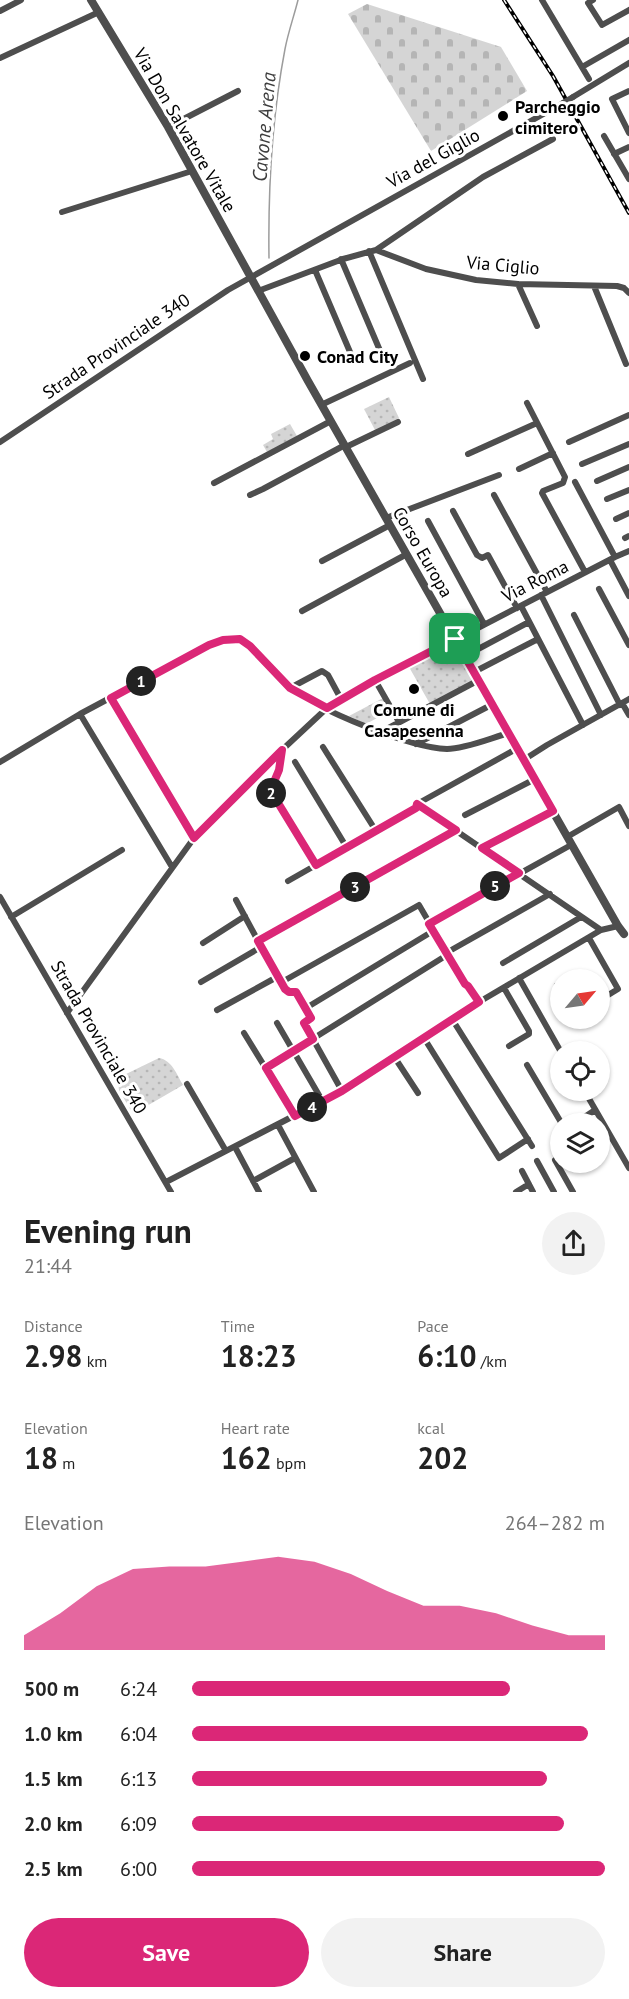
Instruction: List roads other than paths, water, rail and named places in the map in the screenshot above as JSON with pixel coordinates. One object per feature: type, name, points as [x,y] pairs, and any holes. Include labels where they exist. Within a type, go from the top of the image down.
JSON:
[{"type":"street","points":[[0,11],[21,0]]},
{"type":"street","name":"Via Don Salvatore Vitale","points":[[92,0],[168,127],[250,277]]},
{"type":"street","points":[[542,0],[588,79]]},
{"type":"street","points":[[593,0],[588,3],[602,25],[629,10]]},
{"type":"street","points":[[0,57],[99,12]]},
{"type":"street","points":[[582,67],[629,40]]},
{"type":"street","name":"Via del Giglio","points":[[250,277],[573,97],[629,63]]},
{"type":"street","points":[[168,127],[237,91]]},
{"type":"street","points":[[629,91],[612,99],[629,133]]},
{"type":"street","points":[[604,136],[629,178]]},
{"type":"street","name":"Via Ciglio","points":[[258,291],[341,260],[376,250],[483,177],[553,139]]},
{"type":"street","points":[[614,154],[629,147]]},
{"type":"street","points":[[62,212],[192,171]]},
{"type":"street","name":"Via Ciglio","points":[[376,250],[445,274],[476,280],[624,288],[629,293]]},
{"type":"street","points":[[369,251],[423,379]]},
{"type":"street","points":[[341,260],[381,353]]},
{"type":"street","points":[[315,270],[353,358]]},
{"type":"street","name":"Corso Europa","points":[[250,277],[525,759],[569,841],[618,926],[627,936]]},
{"type":"street","name":"Strada Provinciale 340","points":[[0,442],[162,332],[250,277]]},
{"type":"street","points":[[518,284],[537,326]]},
{"type":"street","points":[[594,286],[626,364]]},
{"type":"street","points":[[321,405],[410,363]]},
{"type":"street","points":[[528,403],[565,481],[542,493],[585,572]]},
{"type":"street","points":[[569,442],[629,415]]},
{"type":"street","points":[[214,483],[331,421]]},
{"type":"street","points":[[249,495],[398,422]]},
{"type":"street","points":[[468,454],[537,423]]},
{"type":"street","points":[[582,465],[629,444]]},
{"type":"street","points":[[519,469],[553,453]]},
{"type":"street","points":[[597,481],[629,467]]},
{"type":"street","points":[[322,561],[388,522],[499,475]]},
{"type":"street","points":[[575,482],[613,558],[629,596]]},
{"type":"street","points":[[607,499],[629,490]]},
{"type":"street","points":[[494,495],[601,715]]},
{"type":"street","points":[[453,511],[477,555],[482,558],[488,555],[530,622],[583,725]]},
{"type":"street","points":[[616,519],[629,513]]},
{"type":"street","points":[[428,521],[484,624]]},
{"type":"street","name":"Via Roma","points":[[67,1013],[194,838],[327,708],[375,680],[585,572],[629,552]]},
{"type":"street","points":[[302,611],[407,554]]},
{"type":"street","points":[[599,589],[629,645]]},
{"type":"street","points":[[574,615],[629,715]]},
{"type":"street","points":[[465,656],[530,622]]},
{"type":"street","points":[[0,762],[80,714],[209,645],[223,640],[240,639],[250,646],[290,688],[327,708],[381,732],[427,747],[450,749],[509,733]]},
{"type":"street","points":[[474,672],[538,639]]},
{"type":"street","points":[[290,688],[322,671],[328,675],[341,699]]},
{"type":"street","points":[[375,680],[399,722]]},
{"type":"street","points":[[381,732],[479,681]]},
{"type":"street","points":[[111,698],[194,838]]},
{"type":"street","points":[[525,759],[629,699]]},
{"type":"street","points":[[416,744],[493,704]]},
{"type":"street","points":[[80,714],[172,867]]},
{"type":"street","points":[[323,747],[376,831]]},
{"type":"street","points":[[288,881],[416,808],[417,804],[518,748]]},
{"type":"street","points":[[282,750],[279,770],[271,789],[272,793],[316,865]]},
{"type":"street","points":[[295,762],[347,848]]},
{"type":"street","points":[[465,815],[535,779]]},
{"type":"street","points":[[417,804],[601,930]]},
{"type":"street","points":[[429,924],[519,873],[619,807],[629,826]]},
{"type":"street","points":[[482,848],[553,811]]},
{"type":"street","points":[[258,941],[456,830]]},
{"type":"street","points":[[11,917],[122,850]]},
{"type":"street","points":[[266,1068],[446,954],[550,894]]},
{"type":"street","name":"Strada Provinciale 340","points":[[0,897],[171,1192]]},
{"type":"street","points":[[236,900],[278,980],[289,992],[296,992],[306,1008],[311,1018],[304,1023],[342,1091]]},
{"type":"street","points":[[217,1010],[419,905],[446,954],[479,1002]]},
{"type":"street","points":[[203,943],[245,916]]},
{"type":"street","points":[[502,963],[581,917]]},
{"type":"street","points":[[166,1182],[342,1091],[519,978],[601,930],[618,926]]},
{"type":"street","points":[[306,1008],[433,931]]},
{"type":"street","points":[[589,938],[607,969]]},
{"type":"street","points":[[201,982],[261,948]]},
{"type":"street","points":[[610,975],[618,989],[610,994]]},
{"type":"street","points":[[519,978],[555,1041]]},
{"type":"street","points":[[504,988],[529,1031],[524,1038],[509,1046]]},
{"type":"street","points":[[452,1019],[532,1146]]},
{"type":"street","points":[[278,1023],[322,1101]]},
{"type":"street","points":[[244,1033],[295,1116]]},
{"type":"street","points":[[424,1038],[499,1158],[528,1139]]},
{"type":"street","points":[[395,1058],[418,1093]]},
{"type":"street","points":[[527,1065],[555,1113]]},
{"type":"street","points":[[187,1084],[226,1151]]},
{"type":"street","points":[[590,1101],[629,1168]]},
{"type":"street","points":[[590,1113],[595,1110]]},
{"type":"street","points":[[278,1125],[314,1192]]},
{"type":"street","points":[[235,1147],[259,1192]]},
{"type":"street","points":[[253,1181],[295,1158]]},
{"type":"street","points":[[537,1161],[554,1192]]},
{"type":"street","points":[[522,1171],[534,1192]]},
{"type":"street","points":[[562,1173],[573,1192]]},
{"type":"street","points":[[516,1192],[529,1184]]},
{"type":"waterway","name":"Cavone Arena","points":[[269,258],[270,179],[277,100],[286,43],[298,0]]},
{"type":"railway","points":[[504,0],[553,76],[629,213]]},
{"type":"place","name":"Parcheggio cimitero","points":[[503,116]]},
{"type":"place","name":"Conad City","points":[[305,356]]},
{"type":"place","name":"Comune di Casapesenna","points":[[414,689]]}]
